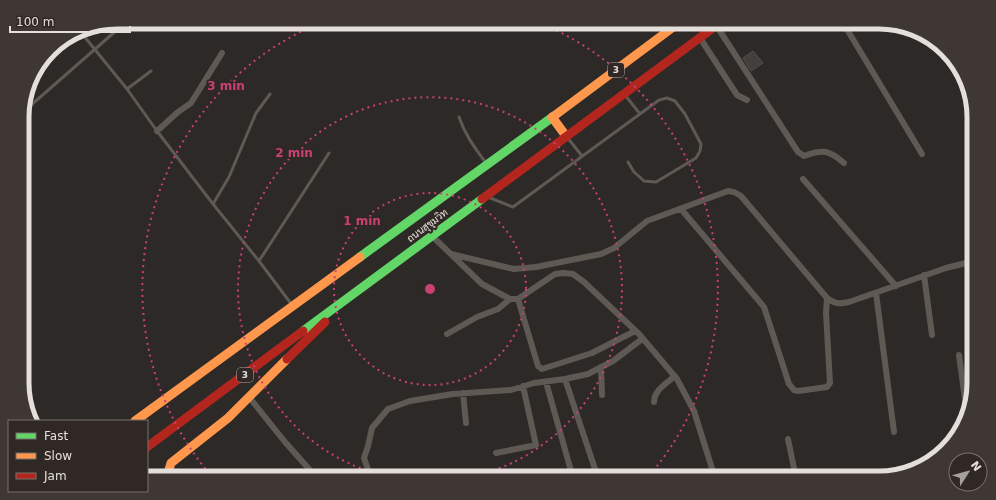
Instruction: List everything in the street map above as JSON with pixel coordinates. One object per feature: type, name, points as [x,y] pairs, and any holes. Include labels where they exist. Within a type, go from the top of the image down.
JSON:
[{"type":"main road","name":"ถนนสุขุมวิท","points":[[136,420],[552,118],[671,29]]},
{"type":"main road","name":"ถนนสุขุมวิท","points":[[148,446],[712,29]]},
{"type":"main road","points":[[552,118],[566,136]]},
{"type":"main road","points":[[169,471],[171,464],[176,458],[228,418],[304,344],[342,303]]},
{"type":"street","points":[[721,29],[798,152],[804,156],[818,151],[828,152],[836,155],[844,163]]},
{"type":"street","points":[[846,29],[922,154]]},
{"type":"street","points":[[700,38],[737,95],[747,100]]},
{"type":"street","points":[[157,131],[191,102],[222,54]]},
{"type":"street","points":[[803,179],[896,286]]},
{"type":"street","points":[[450,254],[514,269],[536,267],[601,254],[614,248],[647,221],[728,191],[734,192],[741,196],[747,202],[827,298],[834,303],[840,304],[876,293],[924,275],[967,263]]},
{"type":"street","points":[[681,209],[764,307],[790,384],[794,390],[798,391],[827,387],[830,383],[826,313],[827,298]]},
{"type":"street","points":[[432,236],[482,284],[510,299],[518,299],[556,274],[573,274],[584,282],[635,331],[675,376],[694,412],[713,471]]},
{"type":"street","points":[[924,275],[932,335]]},
{"type":"street","points":[[876,293],[894,432]]},
{"type":"street","points":[[447,334],[477,317],[498,309],[510,299]]},
{"type":"street","points":[[518,299],[538,366],[542,369],[592,353],[635,331]]},
{"type":"street","points":[[369,471],[364,458],[372,428],[388,410],[410,401],[463,393],[511,390],[534,383],[588,374],[613,361],[642,339]]},
{"type":"street","points":[[959,355],[965,399]]},
{"type":"street","points":[[601,367],[602,395]]},
{"type":"street","points":[[654,402],[654,396],[657,391],[675,376]]},
{"type":"street","points":[[565,379],[596,471]]},
{"type":"street","points":[[546,382],[571,471]]},
{"type":"street","points":[[496,453],[536,445],[523,386]]},
{"type":"street","points":[[463,393],[466,423]]},
{"type":"street","points":[[249,397],[285,442],[311,471]]},
{"type":"street","points":[[788,439],[795,471]]},
{"type":"lane","points":[[30,106],[118,29]]},
{"type":"lane","points":[[84,36],[127,89],[157,131],[293,306]]},
{"type":"lane","points":[[127,89],[151,71]]},
{"type":"lane","points":[[213,204],[229,176],[256,113],[270,94]]},
{"type":"lane","points":[[623,94],[640,114]]},
{"type":"lane","points":[[485,196],[513,207],[659,100],[667,98],[675,101],[685,114],[701,144],[700,151],[696,158],[656,182],[644,181],[634,172],[628,162]]},
{"type":"lane","points":[[459,117],[463,130],[487,165]]},
{"type":"lane","points":[[566,136],[582,156]]},
{"type":"lane","points":[[259,261],[330,153]]},
{"type":"building","points":[[753,51],[763,63],[751,71],[743,58]]},
{"type":"traffic: fast","points":[[360,257],[554,116]]},
{"type":"traffic: fast","points":[[303,331],[482,199]]},
{"type":"traffic: slow","points":[[554,116],[671,29]]},
{"type":"traffic: slow","points":[[552,117],[566,136]]},
{"type":"traffic: slow","points":[[136,420],[360,257]]},
{"type":"traffic: slow","points":[[169,471],[171,463],[228,418],[287,359]]},
{"type":"traffic: jam","points":[[482,199],[712,29]]},
{"type":"traffic: jam","points":[[287,359],[325,322]]},
{"type":"traffic: jam","points":[[148,446],[303,331]]}]
